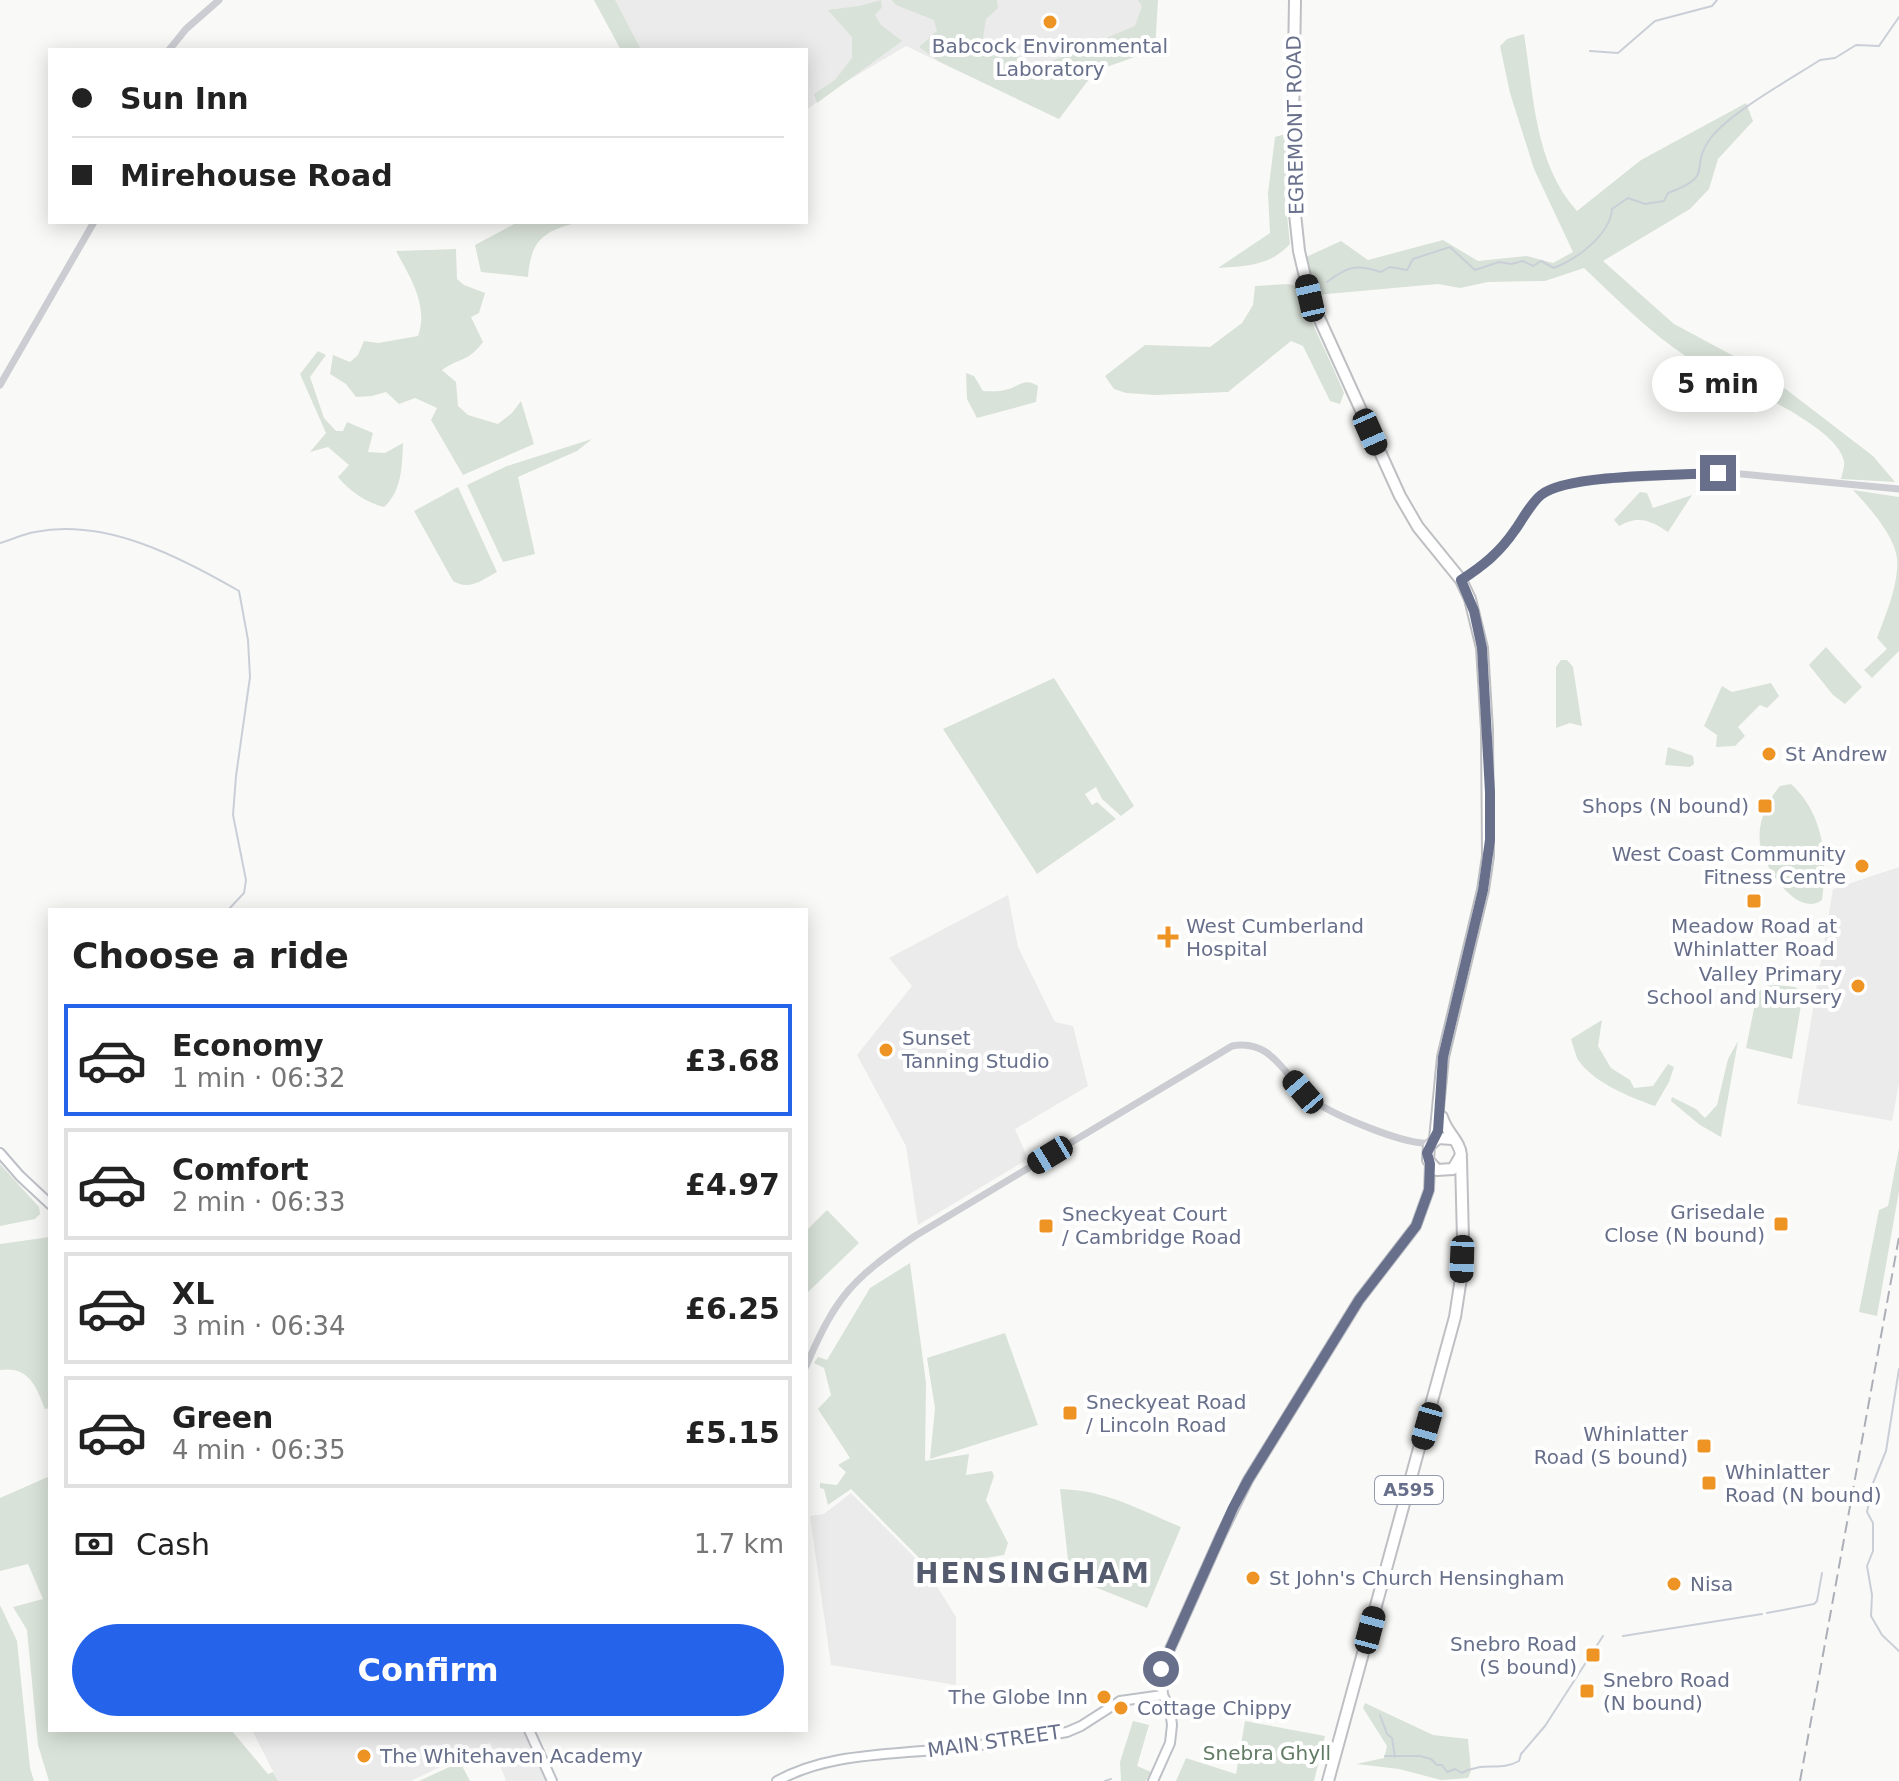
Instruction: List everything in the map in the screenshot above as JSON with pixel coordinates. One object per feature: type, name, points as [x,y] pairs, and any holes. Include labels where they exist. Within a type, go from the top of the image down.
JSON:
[{"type":"highway","name":"EGREMONT ROAD","points":[[1295,1],[1292,186],[1299,251],[1310,298],[1400,496],[1418,527],[1461,580],[1474,611],[1482,648],[1490,840],[1483,890],[1443,1057],[1439,1108]]},
{"type":"highway","name":"A595","points":[[1328,1781],[1455,1317],[1461,1278],[1461,1149],[1452,1139],[1439,1108]]},
{"type":"highway","name":"A595","points":[[1429,1162],[1427,1153],[1433,1141],[1439,1108]]},
{"type":"highway","points":[[1433,1141],[1444,1137],[1452,1139]]},
{"type":"highway","points":[[1429,1162],[1447,1171],[1456,1167],[1461,1159]]},
{"type":"highway","name":"A595","points":[[1447,1171],[1461,1195]]},
{"type":"main road","points":[[0,1153],[48,1202]]},
{"type":"main road","points":[[1429,1162],[1429,1190]]},
{"type":"main road","points":[[1153,1781],[1170,1743],[1172,1725],[1170,1709],[1163,1695],[1161,1669],[1233,1508],[1359,1300],[1416,1226],[1434,1178],[1447,1171]]},
{"type":"main road","name":"MAIN STREET","points":[[777,1781],[796,1771],[849,1758],[1067,1732],[1120,1701],[1163,1695]]},
{"type":"main road","points":[[530,1732],[552,1781]]},
{"type":"street","points":[[171,48],[186,29],[219,0]]},
{"type":"street","points":[[0,385],[93,224]]},
{"type":"street","points":[[1461,580],[1502,549],[1542,494],[1562,484],[1731,473],[1899,489]]},
{"type":"street","points":[[808,1362],[832,1311],[851,1285],[873,1265],[915,1236],[1232,1046],[1249,1044],[1265,1050],[1317,1103],[1338,1115],[1411,1143],[1429,1162]]},
{"type":"street","points":[[1411,1143],[1433,1141]]},
{"type":"shaded area","points":[[594,0],[1156,0],[1147,49],[1095,71],[1059,119],[906,46],[808,109],[808,48],[620,48]]},
{"type":"shaded area","name":"Valley Primary School and Nursery","points":[[1899,867],[1899,1083],[1892,1121],[1797,1104],[1833,889]]},
{"type":"shaded area","points":[[1008,895],[1018,947],[1055,1022],[1073,1026],[1088,1086],[1015,1129],[1028,1159],[918,1225],[906,1146],[857,1055],[912,986],[889,958]]},
{"type":"shaded area","points":[[851,1493],[926,1569],[956,1617],[956,1685],[831,1665],[810,1516],[824,1514]]},
{"type":"shaded area","name":"The Whitehaven Academy","points":[[253,1732],[524,1732],[547,1781],[504,1781],[490,1743],[411,1781],[278,1781]]},
{"type":"green space","points":[[594,0],[615,0],[640,48],[620,48]]},
{"type":"green space","points":[[881,0],[882,7],[875,15],[881,25],[902,41],[817,103],[814,94],[835,80],[852,58],[852,37],[828,10]]},
{"type":"green space","points":[[892,0],[997,0],[998,8],[986,19],[981,51],[1008,48],[1035,68],[1135,26],[1142,6],[1138,0],[1158,0],[1155,50],[1095,71],[1059,119],[940,62],[919,47],[937,31],[934,20],[896,5]]},
{"type":"green space","points":[[1524,34],[1544,150],[1552,172],[1577,211],[1641,160],[1746,103],[1753,121],[1718,159],[1709,189],[1690,209],[1603,261],[1674,324],[1745,362],[1787,390],[1873,456],[1895,482],[1841,479],[1844,461],[1836,446],[1821,431],[1775,402],[1687,357],[1646,326],[1584,268],[1545,281],[1488,282],[1460,288],[1438,284],[1316,295],[1306,257],[1341,241],[1368,260],[1443,240],[1478,261],[1527,256],[1553,263],[1573,252],[1534,169],[1510,93],[1500,46],[1507,39]]},
{"type":"green space","points":[[1285,134],[1285,195],[1290,244],[1266,261],[1218,268],[1270,233],[1268,193],[1275,137]]},
{"type":"green space","points":[[514,224],[573,224],[548,233],[536,245],[528,277],[481,272],[475,245]]},
{"type":"green space","points":[[456,249],[457,279],[485,293],[479,313],[471,317],[483,342],[468,357],[442,370],[456,382],[458,406],[468,415],[498,424],[521,401],[534,444],[463,475],[431,420],[437,408],[415,398],[399,404],[386,392],[356,397],[346,384],[330,374],[333,355],[350,362],[358,355],[364,341],[378,343],[418,336],[420,303],[396,251]]},
{"type":"green space","points":[[1255,286],[1297,286],[1344,393],[1340,404],[1330,401],[1303,346],[1291,341],[1228,392],[1126,393],[1114,389],[1105,376],[1145,345],[1210,347],[1242,323],[1253,305]]},
{"type":"green space","points":[[318,351],[326,355],[310,377],[324,418],[336,431],[343,431],[347,422],[373,433],[368,452],[385,453],[403,443],[398,486],[384,507],[353,492],[342,482],[338,477],[349,465],[328,447],[310,452],[326,433],[300,374]]},
{"type":"green space","points":[[966,373],[974,376],[983,391],[1002,391],[1033,383],[1038,386],[1036,402],[977,418],[967,399]]},
{"type":"green space","points":[[592,439],[577,451],[518,477],[535,554],[503,562],[467,485],[507,466]]},
{"type":"green space","points":[[458,487],[497,572],[470,585],[453,581],[414,511]]},
{"type":"green space","points":[[1853,490],[1899,497],[1899,651],[1872,678],[1864,670],[1887,649],[1877,638],[1894,588],[1897,558],[1886,531]]},
{"type":"green space","points":[[1640,492],[1647,493],[1653,508],[1692,495],[1668,532],[1644,520],[1619,526],[1614,520]]},
{"type":"green space","points":[[1826,647],[1862,687],[1845,704],[1833,695],[1809,665]]},
{"type":"green space","points":[[1561,660],[1567,660],[1573,667],[1582,726],[1570,723],[1556,728],[1556,667]]},
{"type":"green space","points":[[1054,678],[1134,806],[1121,816],[1102,799],[1096,787],[1085,794],[1092,805],[1097,802],[1116,819],[1037,874],[943,729]]},
{"type":"green space","points":[[1771,683],[1779,696],[1767,708],[1760,705],[1738,727],[1745,736],[1735,746],[1716,747],[1717,735],[1704,726],[1722,686],[1732,692]]},
{"type":"green space","points":[[1668,747],[1693,756],[1694,764],[1690,767],[1665,765]]},
{"type":"green space","points":[[1791,784],[1811,809],[1824,853],[1822,900],[1812,904],[1802,902],[1783,887],[1767,865],[1760,844],[1760,828],[1767,805],[1780,786]]},
{"type":"green space","points":[[1764,986],[1795,987],[1803,993],[1792,1059],[1746,1048],[1757,994]]},
{"type":"green space","points":[[1602,1020],[1598,1046],[1611,1068],[1630,1080],[1634,1088],[1653,1086],[1668,1064],[1674,1067],[1655,1106],[1601,1081],[1577,1058],[1571,1039]]},
{"type":"green space","points":[[1738,1041],[1721,1137],[1700,1125],[1671,1101],[1672,1097],[1696,1109],[1705,1118],[1717,1105],[1728,1059]]},
{"type":"green space","points":[[1899,1148],[1899,1191],[1877,1316],[1859,1312],[1879,1210],[1888,1206]]},
{"type":"green space","points":[[0,1164],[39,1207],[40,1214],[35,1219],[0,1226]]},
{"type":"green space","points":[[827,1210],[859,1243],[808,1292],[808,1229]]},
{"type":"green space","points":[[48,1237],[48,1408],[45,1409],[30,1379],[18,1371],[0,1370],[0,1244]]},
{"type":"green space","points":[[910,1263],[926,1383],[925,1461],[969,1454],[966,1475],[992,1471],[994,1476],[986,1500],[1008,1543],[1004,1555],[937,1566],[937,1576],[851,1489],[828,1505],[824,1489],[820,1488],[820,1483],[837,1485],[846,1472],[838,1465],[850,1458],[818,1409],[831,1395],[824,1368],[814,1363],[818,1357],[827,1360],[870,1288]]},
{"type":"green space","points":[[1005,1333],[1038,1425],[930,1459],[935,1408],[927,1358]]},
{"type":"green space","points":[[48,1477],[48,1732],[233,1732],[268,1774],[273,1772],[278,1781],[49,1781],[38,1745],[27,1630],[13,1607],[43,1599],[28,1564],[0,1571],[0,1498]]},
{"type":"green space","points":[[1060,1489],[1108,1497],[1181,1527],[1147,1608],[1070,1577]]},
{"type":"green space","points":[[0,1605],[17,1641],[30,1768],[34,1781],[0,1781]]},
{"type":"green space","points":[[1365,1703],[1433,1735],[1468,1739],[1471,1771],[1468,1778],[1441,1780],[1399,1769],[1356,1764],[1384,1758],[1387,1746],[1363,1708]]},
{"type":"green space","points":[[1133,1721],[1149,1725],[1137,1766],[1151,1772],[1146,1781],[1121,1781],[1120,1762]]},
{"type":"green space","name":"Snebra Ghyll","points":[[1245,1721],[1325,1736],[1314,1781],[1176,1781],[1186,1758],[1236,1774]]},
{"type":"green space","points":[[460,1762],[470,1781],[419,1781]]},
{"type":"waterway","points":[[1590,51],[1618,53],[1655,21],[1712,6],[1717,0]]},
{"type":"waterway","points":[[1327,282],[1352,268],[1381,272],[1390,267],[1407,270],[1413,259],[1450,247],[1475,270],[1499,262],[1511,264],[1523,261],[1533,266],[1541,261],[1554,268],[1563,264],[1599,237],[1612,209],[1628,198],[1645,204],[1664,201],[1668,193],[1692,181],[1697,176],[1710,139],[1731,118],[1820,60],[1835,58],[1856,45],[1879,46],[1899,17]]},
{"type":"waterway","points":[[0,543],[31,533],[62,529],[115,536],[192,565],[239,591],[248,640],[250,677],[233,815],[246,880],[244,893],[230,908]]},
{"type":"waterway","points":[[1899,1369],[1886,1451],[1873,1483],[1867,1512],[1873,1523],[1873,1551],[1867,1566],[1872,1595],[1871,1616],[1882,1635],[1899,1651]]},
{"type":"waterway","points":[[1767,1613],[1814,1604],[1822,1573]]},
{"type":"waterway","points":[[1623,1636],[1762,1614]]},
{"type":"waterway","points":[[1385,1756],[1420,1756],[1442,1765],[1447,1772],[1455,1769],[1462,1773],[1519,1761],[1603,1636]]},
{"type":"waterway","points":[[1380,1715],[1387,1734],[1392,1738],[1395,1757]]},
{"type":"waterway","points":[[1105,1781],[1111,1779]]},
{"type":"railway","points":[[1800,1781],[1899,1237]]},
{"type":"place","name":"Babcock Environmental Laboratory","points":[[1050,22]]},
{"type":"place","name":"St Andrew","points":[[1769,754]]},
{"type":"place","name":"Shops (N bound)","points":[[1765,806]]},
{"type":"place","name":"West Coast Community Fitness Centre","points":[[1862,866]]},
{"type":"place","name":"Meadow Road at Whinlatter Road","points":[[1754,901]]},
{"type":"place","name":"West Cumberland Hospital","points":[[1168,937]]},
{"type":"place","name":"Valley Primary School and Nursery","points":[[1858,986]]},
{"type":"place","name":"Sunset Tanning Studio","points":[[886,1050]]},
{"type":"place","name":"Grisedale Close (N bound)","points":[[1781,1224]]},
{"type":"place","name":"Sneckyeat Court / Cambridge Road","points":[[1046,1226]]},
{"type":"place","name":"Sneckyeat Road / Lincoln Road","points":[[1070,1413]]},
{"type":"place","name":"Whinlatter Road (S bound)","points":[[1704,1446]]},
{"type":"place","name":"Whinlatter Road (N bound)","points":[[1709,1483]]},
{"type":"place","name":"St John's Church Hensingham","points":[[1253,1578]]},
{"type":"place","name":"Nisa","points":[[1674,1584]]},
{"type":"place","name":"Snebro Road (S bound)","points":[[1593,1655]]},
{"type":"place","name":"Snebro Road (N bound)","points":[[1587,1691]]},
{"type":"place","name":"The Globe Inn","points":[[1104,1697]]},
{"type":"place","name":"Cottage Chippy","points":[[1121,1708]]},
{"type":"place","name":"The Whitehaven Academy","points":[[364,1756]]},
{"type":"district","name":"HENSINGHAM","points":[[1033,1573]]},
{"type":"route","points":[[1161,1669],[1248,1480],[1359,1300],[1409,1237],[1419,1220],[1429,1190],[1430,1164],[1427,1153],[1438,1131],[1443,1057],[1483,890],[1490,840],[1482,648],[1478,623],[1461,580],[1502,549],[1534,502],[1552,488],[1572,482],[1718,473]]}]
